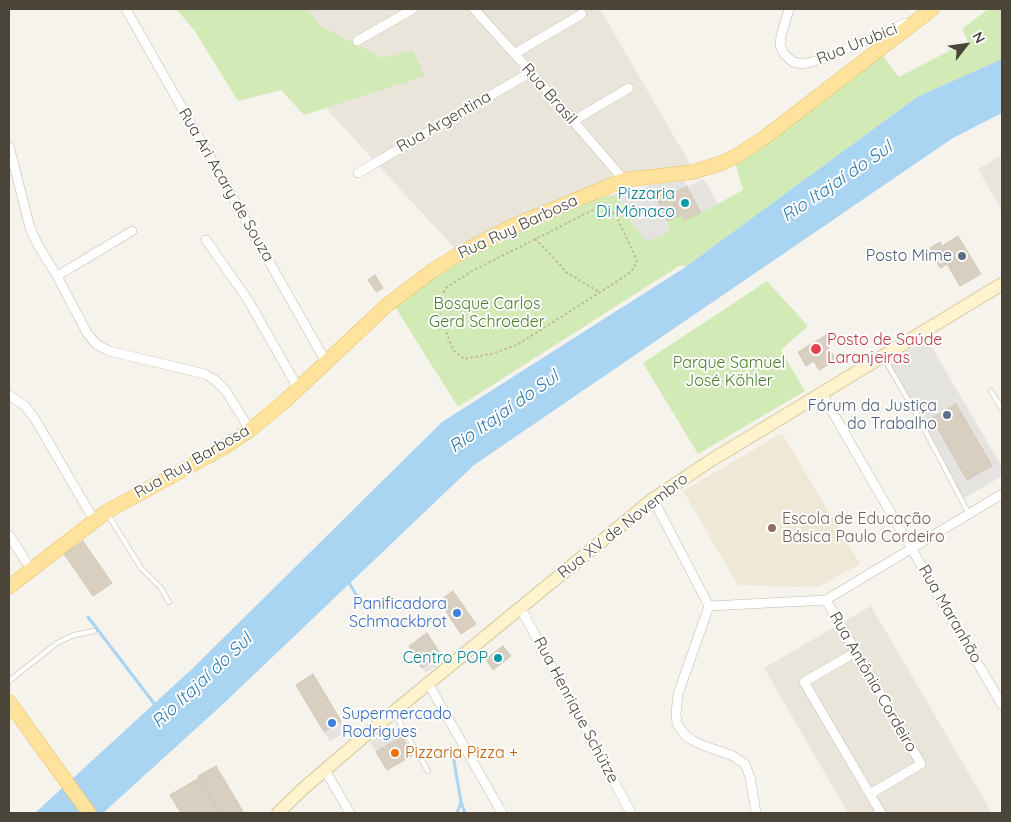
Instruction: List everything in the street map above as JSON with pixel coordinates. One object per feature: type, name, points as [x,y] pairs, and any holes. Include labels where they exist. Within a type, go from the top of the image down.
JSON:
[{"type":"main road","name":"Rua Ruy Barbosa","points":[[9,587],[106,512],[223,448],[250,430],[386,306],[432,271],[459,254],[513,226],[624,180],[693,172],[722,163],[736,156],[764,138],[932,9]]},
{"type":"main road","name":"Rua XV de Novembro","points":[[282,811],[325,770],[428,683],[653,499],[710,461],[1002,284]]},
{"type":"main road","points":[[9,702],[89,813]]},
{"type":"street","name":"Rua Ari Acary de Souza","points":[[126,9],[326,362]]},
{"type":"street","points":[[357,41],[413,9]]},
{"type":"street","name":"Rua Brasil","points":[[474,9],[624,180]]},
{"type":"street","name":"Rua Urubici","points":[[789,9],[780,45],[784,54],[793,62],[803,64],[823,59],[918,18]]},
{"type":"street","points":[[514,54],[582,14]]},
{"type":"street","name":"Rua Argentina","points":[[358,173],[531,72]]},
{"type":"street","points":[[573,121],[629,88]]},
{"type":"street","points":[[9,146],[30,228],[87,333],[96,344],[109,351],[205,374],[215,380],[226,391],[250,430]]},
{"type":"street","points":[[57,276],[132,231]]},
{"type":"street","points":[[206,240],[248,300],[298,388]]},
{"type":"street","name":"Rua Maranhão","points":[[822,394],[1002,705]]},
{"type":"street","points":[[9,395],[25,406],[35,419],[94,520]]},
{"type":"street","points":[[709,606],[826,600],[1002,494]]},
{"type":"street","points":[[653,499],[709,606],[678,694],[677,724],[685,735],[692,740],[733,756],[745,764],[750,777],[756,813]]},
{"type":"street","points":[[9,535],[31,569]]},
{"type":"street","name":"Rua Antônia Cordeiro","points":[[826,600],[921,764],[870,794]]},
{"type":"street","name":"Rua Henrique Schütze","points":[[520,607],[631,813]]},
{"type":"street","points":[[856,652],[804,682],[881,813]]},
{"type":"street","points":[[428,683],[502,813]]},
{"type":"street","points":[[325,770],[350,813]]},
{"type":"lane","points":[[883,356],[918,417],[969,514]]},
{"type":"lane","points":[[991,391],[1002,409]]},
{"type":"lane","points":[[106,512],[141,568],[161,588],[169,602]]},
{"type":"lane","points":[[9,681],[57,642],[74,635],[94,631]]},
{"type":"lane","points":[[394,712],[428,772]]},
{"type":"path","points":[[604,206],[609,207],[614,212],[637,260],[634,268],[627,274],[517,345],[491,354],[464,359],[453,350],[437,303],[447,287],[472,271],[535,239],[584,214],[604,206]]},
{"type":"path","points":[[617,218],[626,213]]},
{"type":"path","points":[[535,239],[566,272],[600,292]]},
{"type":"shaded area","points":[[235,9],[600,9],[693,169],[622,179],[458,252]]},
{"type":"shaded area","points":[[1002,155],[1002,211],[978,169]]},
{"type":"shaded area","points":[[704,179],[718,204],[701,213],[687,187],[656,197],[670,231],[647,242],[629,219],[616,194],[655,184],[684,181],[688,187]]},
{"type":"shaded area","points":[[927,339],[1002,467],[1002,476],[963,499],[884,364]]},
{"type":"shaded area","name":"Escola de Educação Básica Paulo Cordeiro","points":[[782,433],[860,564],[818,587],[738,585],[683,491]]},
{"type":"shaded area","points":[[871,606],[992,813],[848,813],[764,668]]},
{"type":"shaded area","points":[[441,655],[445,660],[426,673],[422,668]]},
{"type":"shaded area","points":[[341,721],[347,731],[330,741],[324,732]]},
{"type":"shaded area","points":[[396,726],[402,736],[376,752],[370,742]]},
{"type":"green space","points":[[176,9],[308,9],[319,25],[382,58],[413,51],[425,76],[304,115],[281,90],[238,101],[194,30]]},
{"type":"green space","name":"Bosque Carlos Gerd Schroeder","points":[[988,9],[1002,9],[1002,59],[917,97],[687,266],[679,266],[458,407],[392,302],[433,272],[565,207],[616,194],[629,219],[670,231],[667,221],[681,215],[684,220],[743,190],[735,162],[883,56],[899,77],[968,41],[962,29]]},
{"type":"green space","name":"Parque Samuel José Köhler","points":[[767,281],[808,326],[781,350],[805,391],[698,454],[643,363]]},
{"type":"water","name":"Rio Itajaí do Sul","points":[[1002,59],[1002,113],[953,138],[474,465],[222,705],[103,813],[35,813],[193,668],[442,422],[684,268],[917,97]]},
{"type":"building","name":"Pizzaria Di Mônaco","points":[[687,187],[701,213],[684,220],[668,192],[671,193]]},
{"type":"building","points":[[668,192],[681,215],[667,221],[656,197]]},
{"type":"building","points":[[958,236],[981,274],[960,286],[947,264],[940,268],[930,248],[940,242],[942,246]]},
{"type":"building","points":[[375,275],[383,288],[376,292],[368,280]]},
{"type":"building","name":"Posto de Saúde Laranjeiras","points":[[828,334],[833,341],[827,345],[836,360],[819,370],[814,361],[806,366],[798,352]]},
{"type":"building","points":[[956,404],[992,466],[967,480],[932,418]]},
{"type":"building","points":[[83,541],[112,583],[93,596],[64,554]]},
{"type":"building","name":"Panificadora Schmackbrot","points":[[453,591],[476,624],[461,634],[439,601]]},
{"type":"building","points":[[427,633],[441,655],[422,668],[409,646]]},
{"type":"building","name":"Centro POP","points":[[503,646],[511,656],[493,670],[486,659]]},
{"type":"building","points":[[313,674],[341,721],[324,732],[296,685]]},
{"type":"building","name":"Pizzaria Pizza +","points":[[402,736],[413,755],[387,770],[376,752]]},
{"type":"building","points":[[216,766],[244,813],[220,813],[198,776]]},
{"type":"building","points":[[199,778],[220,813],[181,813],[170,795]]},
{"type":"waterway","points":[[348,581],[364,608]]},
{"type":"waterway","name":"Rio Itajaí do Sul","points":[[88,617],[156,706]]},
{"type":"waterway","points":[[453,755],[461,802],[457,813]]},
{"type":"waterway","points":[[461,802],[465,813]]},
{"type":"place","name":"Pizzaria Di Mônaco","points":[[685,203]]},
{"type":"place","name":"Posto Mime","points":[[962,256]]},
{"type":"place","name":"Posto de Saúde Laranjeiras","points":[[816,349]]},
{"type":"place","name":"Fórum da Justiça do Trabalho","points":[[947,415]]},
{"type":"place","name":"Escola de Educação Básica Paulo Cordeiro","points":[[772,528]]},
{"type":"place","name":"Panificadora Schmackbrot","points":[[457,613]]},
{"type":"place","name":"Centro POP","points":[[498,658]]},
{"type":"place","name":"Supermercado Rodrigues","points":[[332,723]]},
{"type":"place","name":"Pizzaria Pizza +","points":[[395,753]]}]
